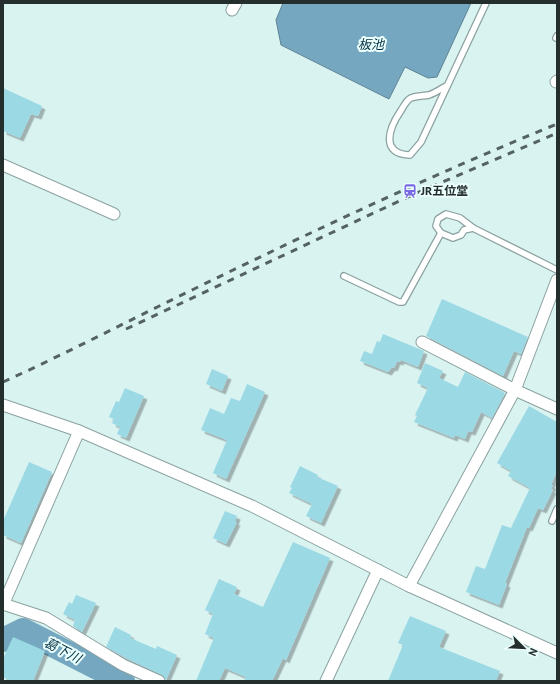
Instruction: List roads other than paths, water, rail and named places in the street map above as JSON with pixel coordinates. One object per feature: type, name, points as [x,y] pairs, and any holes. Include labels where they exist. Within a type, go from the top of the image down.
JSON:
[{"type":"street","points":[[3,165],[114,214]]},
{"type":"street","points":[[409,586],[515,390],[557,280]]},
{"type":"street","points":[[422,342],[515,390],[557,409]]},
{"type":"street","points":[[3,405],[79,431],[252,506],[409,586],[557,653]]},
{"type":"street","points":[[79,431],[3,605],[46,618],[122,665],[159,681]]},
{"type":"street","points":[[326,681],[378,570]]},
{"type":"lane","points":[[446,86],[432,94],[411,98],[406,101],[390,132],[389,141],[395,151],[400,154],[410,155],[416,150],[421,142],[486,3]]},
{"type":"lane","points":[[473,228],[464,230],[461,235],[452,238],[441,233],[436,226],[438,220],[446,214],[460,218],[473,228],[557,270]]},
{"type":"lane","points":[[344,276],[399,302],[403,302],[441,233]]},
{"type":"lane","points":[[552,521],[557,509]]},
{"type":"water","name":"板池","points":[[283,3],[471,3],[437,77],[428,78],[405,67],[389,99],[281,45],[276,20]]},
{"type":"waterway","name":"葛下川","points":[[3,640],[23,630],[123,681]]},
{"type":"railway","points":[[3,382],[329,224],[419,183],[557,124]]},
{"type":"railway","points":[[126,329],[410,196],[557,133]]},
{"type":"place","name":"JR五位堂","points":[[410,191]]}]
